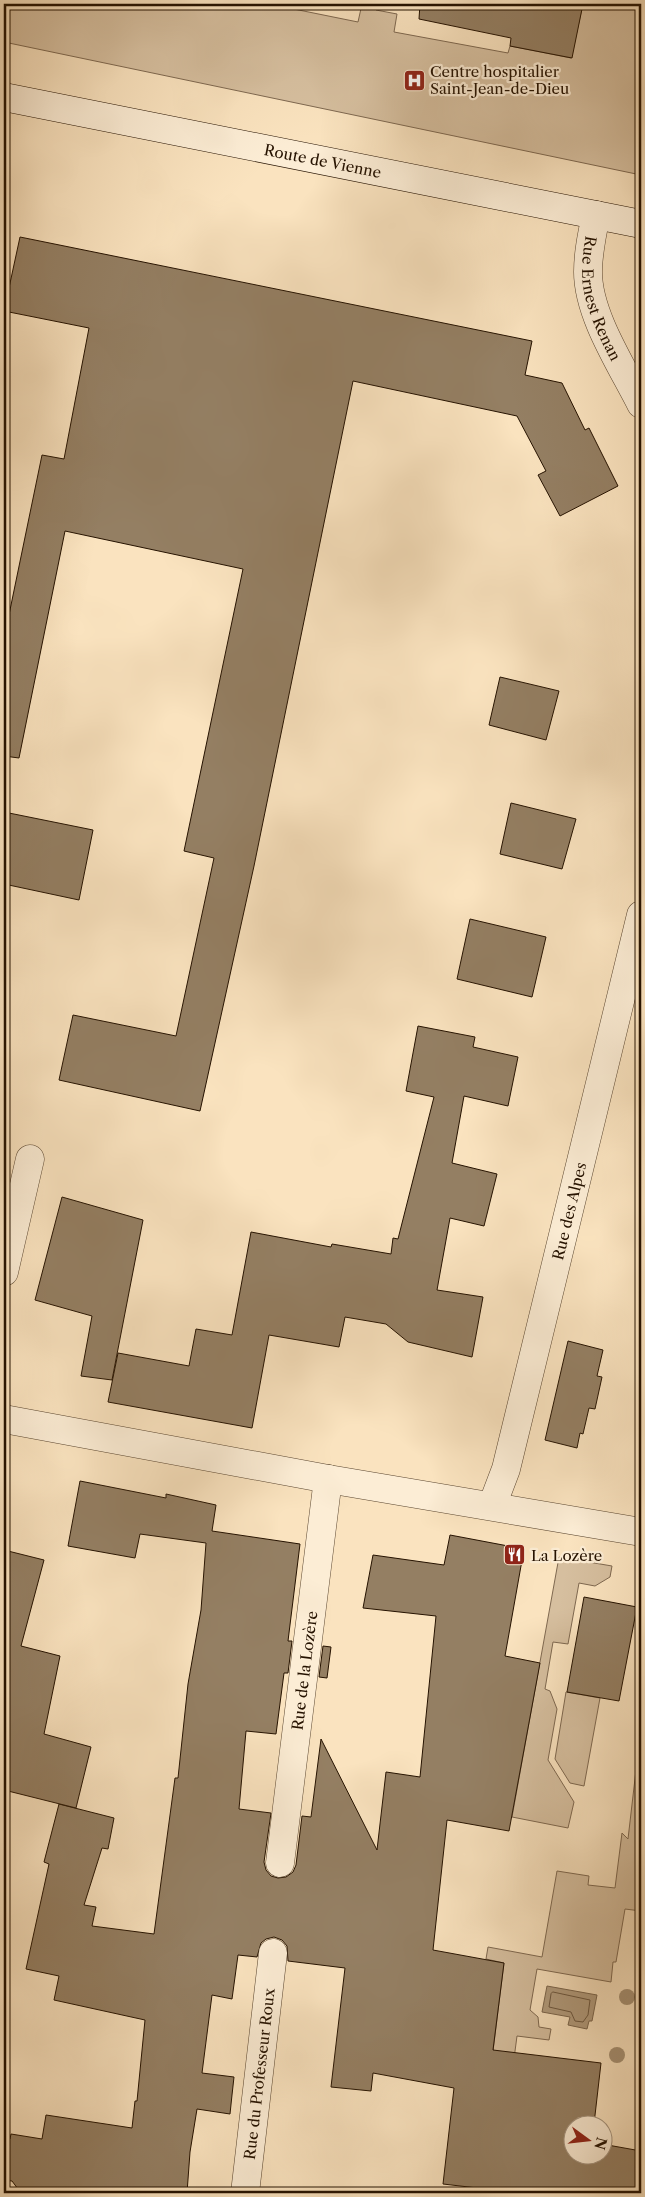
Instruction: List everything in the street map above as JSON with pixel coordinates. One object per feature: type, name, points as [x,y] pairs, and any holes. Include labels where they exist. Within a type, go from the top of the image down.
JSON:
[{"type":"street","name":"Route de Vienne","points":[[4,97],[641,224]]},
{"type":"street","name":"Rue Ernest Renan","points":[[596,215],[589,252],[588,274],[592,300],[599,320],[641,404]]},
{"type":"street","name":"Rue des Alpes","points":[[492,1506],[506,1469],[641,915]]},
{"type":"street","points":[[4,1272],[30,1159]]},
{"type":"street","points":[[4,1419],[328,1479],[641,1532]]},
{"type":"street","name":"Rue de la Lozère","points":[[280,1863],[328,1479]]},
{"type":"street","name":"Rue du Professeur Roux","points":[[245,2193],[273,1953]]},
{"type":"shaded area","name":"Centre hospitalier Saint-Jean-de-Dieu","points":[[4,4],[269,4],[358,22],[362,4],[377,4],[376,10],[397,14],[394,32],[508,53],[510,46],[571,58],[583,4],[641,4],[641,175],[4,42]]},
{"type":"shaded area","points":[[559,1557],[612,1566],[610,1577],[595,1586],[579,1583],[568,1644],[553,1642],[545,1689],[550,1691],[557,1709],[548,1760],[574,1802],[568,1828],[512,1817]]},
{"type":"shaded area","points":[[566,1692],[600,1698],[584,1786],[570,1783],[555,1759]]},
{"type":"shaded area","points":[[641,1727],[641,1911],[625,1909],[616,1962],[613,1962],[611,1982],[537,1969],[530,2010],[538,2017],[539,2027],[551,2029],[549,2040],[517,2036],[512,2074],[488,2091],[504,1963],[486,1959],[488,1947],[542,1957],[557,1871],[589,1876],[588,1885],[615,1888],[622,1833],[628,1839]]},
{"type":"water","points":[[547,1986],[597,1995],[592,2021],[589,2021],[587,2029],[568,2025],[570,2017],[542,2012]]},
{"type":"building","points":[[420,4],[583,4],[572,58],[510,46],[511,38],[419,19]]},
{"type":"building","points":[[20,237],[532,341],[525,375],[562,383],[585,430],[589,428],[618,486],[560,516],[538,475],[546,471],[517,416],[353,381],[254,866],[200,1111],[59,1080],[73,1015],[176,1036],[214,858],[184,851],[243,569],[65,531],[19,758],[4,756],[4,639],[42,455],[64,459],[89,328],[4,311]]},
{"type":"building","points":[[500,677],[559,691],[546,740],[489,725]]},
{"type":"building","points":[[511,803],[576,819],[562,869],[500,854]]},
{"type":"building","points":[[4,812],[93,830],[79,900],[4,884]]},
{"type":"building","points":[[470,919],[546,937],[532,997],[457,979]]},
{"type":"building","points":[[418,1026],[475,1037],[473,1047],[518,1057],[508,1106],[464,1096],[452,1163],[497,1174],[484,1226],[450,1218],[437,1290],[483,1297],[472,1357],[408,1342],[386,1324],[345,1317],[339,1347],[269,1335],[252,1428],[108,1402],[118,1353],[189,1366],[196,1329],[232,1335],[251,1232],[331,1247],[332,1244],[391,1254],[393,1238],[398,1239],[434,1097],[406,1091]]},
{"type":"building","points":[[62,1197],[143,1220],[112,1380],[81,1376],[92,1316],[35,1300]]},
{"type":"building","points":[[568,1341],[603,1350],[597,1376],[602,1377],[595,1409],[589,1408],[583,1434],[580,1433],[577,1448],[545,1440]]},
{"type":"building","points":[[80,1481],[166,1498],[166,1494],[216,1505],[212,1531],[300,1544],[288,1641],[292,1641],[288,1673],[284,1673],[276,1734],[246,1731],[239,1809],[271,1813],[264,1862],[266,1870],[271,1876],[278,1878],[286,1877],[293,1872],[296,1865],[302,1816],[311,1817],[321,1739],[377,1850],[386,1772],[420,1777],[436,1616],[363,1608],[373,1555],[444,1565],[450,1535],[524,1549],[505,1656],[540,1663],[509,1831],[447,1820],[433,1950],[504,1963],[493,2050],[601,2063],[595,2114],[562,2114],[562,2164],[612,2164],[612,2146],[641,2151],[641,2193],[520,2193],[443,2184],[454,2088],[373,2073],[371,2091],[331,2087],[345,1968],[288,1961],[287,1946],[282,1940],[274,1937],[266,1939],[261,1943],[257,1957],[238,1955],[232,1999],[212,1995],[202,2073],[234,2077],[230,2114],[197,2109],[190,2152],[187,2193],[21,2193],[12,2181],[4,2180],[4,2138],[10,2139],[11,2134],[42,2139],[46,2115],[132,2128],[135,2101],[137,2101],[145,2020],[54,2000],[59,1976],[26,1969],[49,1864],[44,1862],[59,1804],[114,1818],[108,1849],[102,1848],[84,1905],[96,1907],[92,1926],[154,1934],[175,1778],[178,1778],[188,1684],[201,1610],[206,1543],[140,1534],[135,1558],[68,1546]]},
{"type":"building","points":[[4,1550],[44,1560],[21,1646],[60,1656],[44,1734],[91,1747],[76,1808],[4,1790]]},
{"type":"building","points":[[584,1597],[637,1607],[619,1701],[567,1692]]},
{"type":"building","points":[[323,1646],[331,1647],[327,1678],[319,1677]]},
{"type":"place","name":"Centre hospitalier Saint-Jean-de-Dieu","points":[[414,80]]},
{"type":"place","name":"La Lozère","points":[[515,1555]]}]
